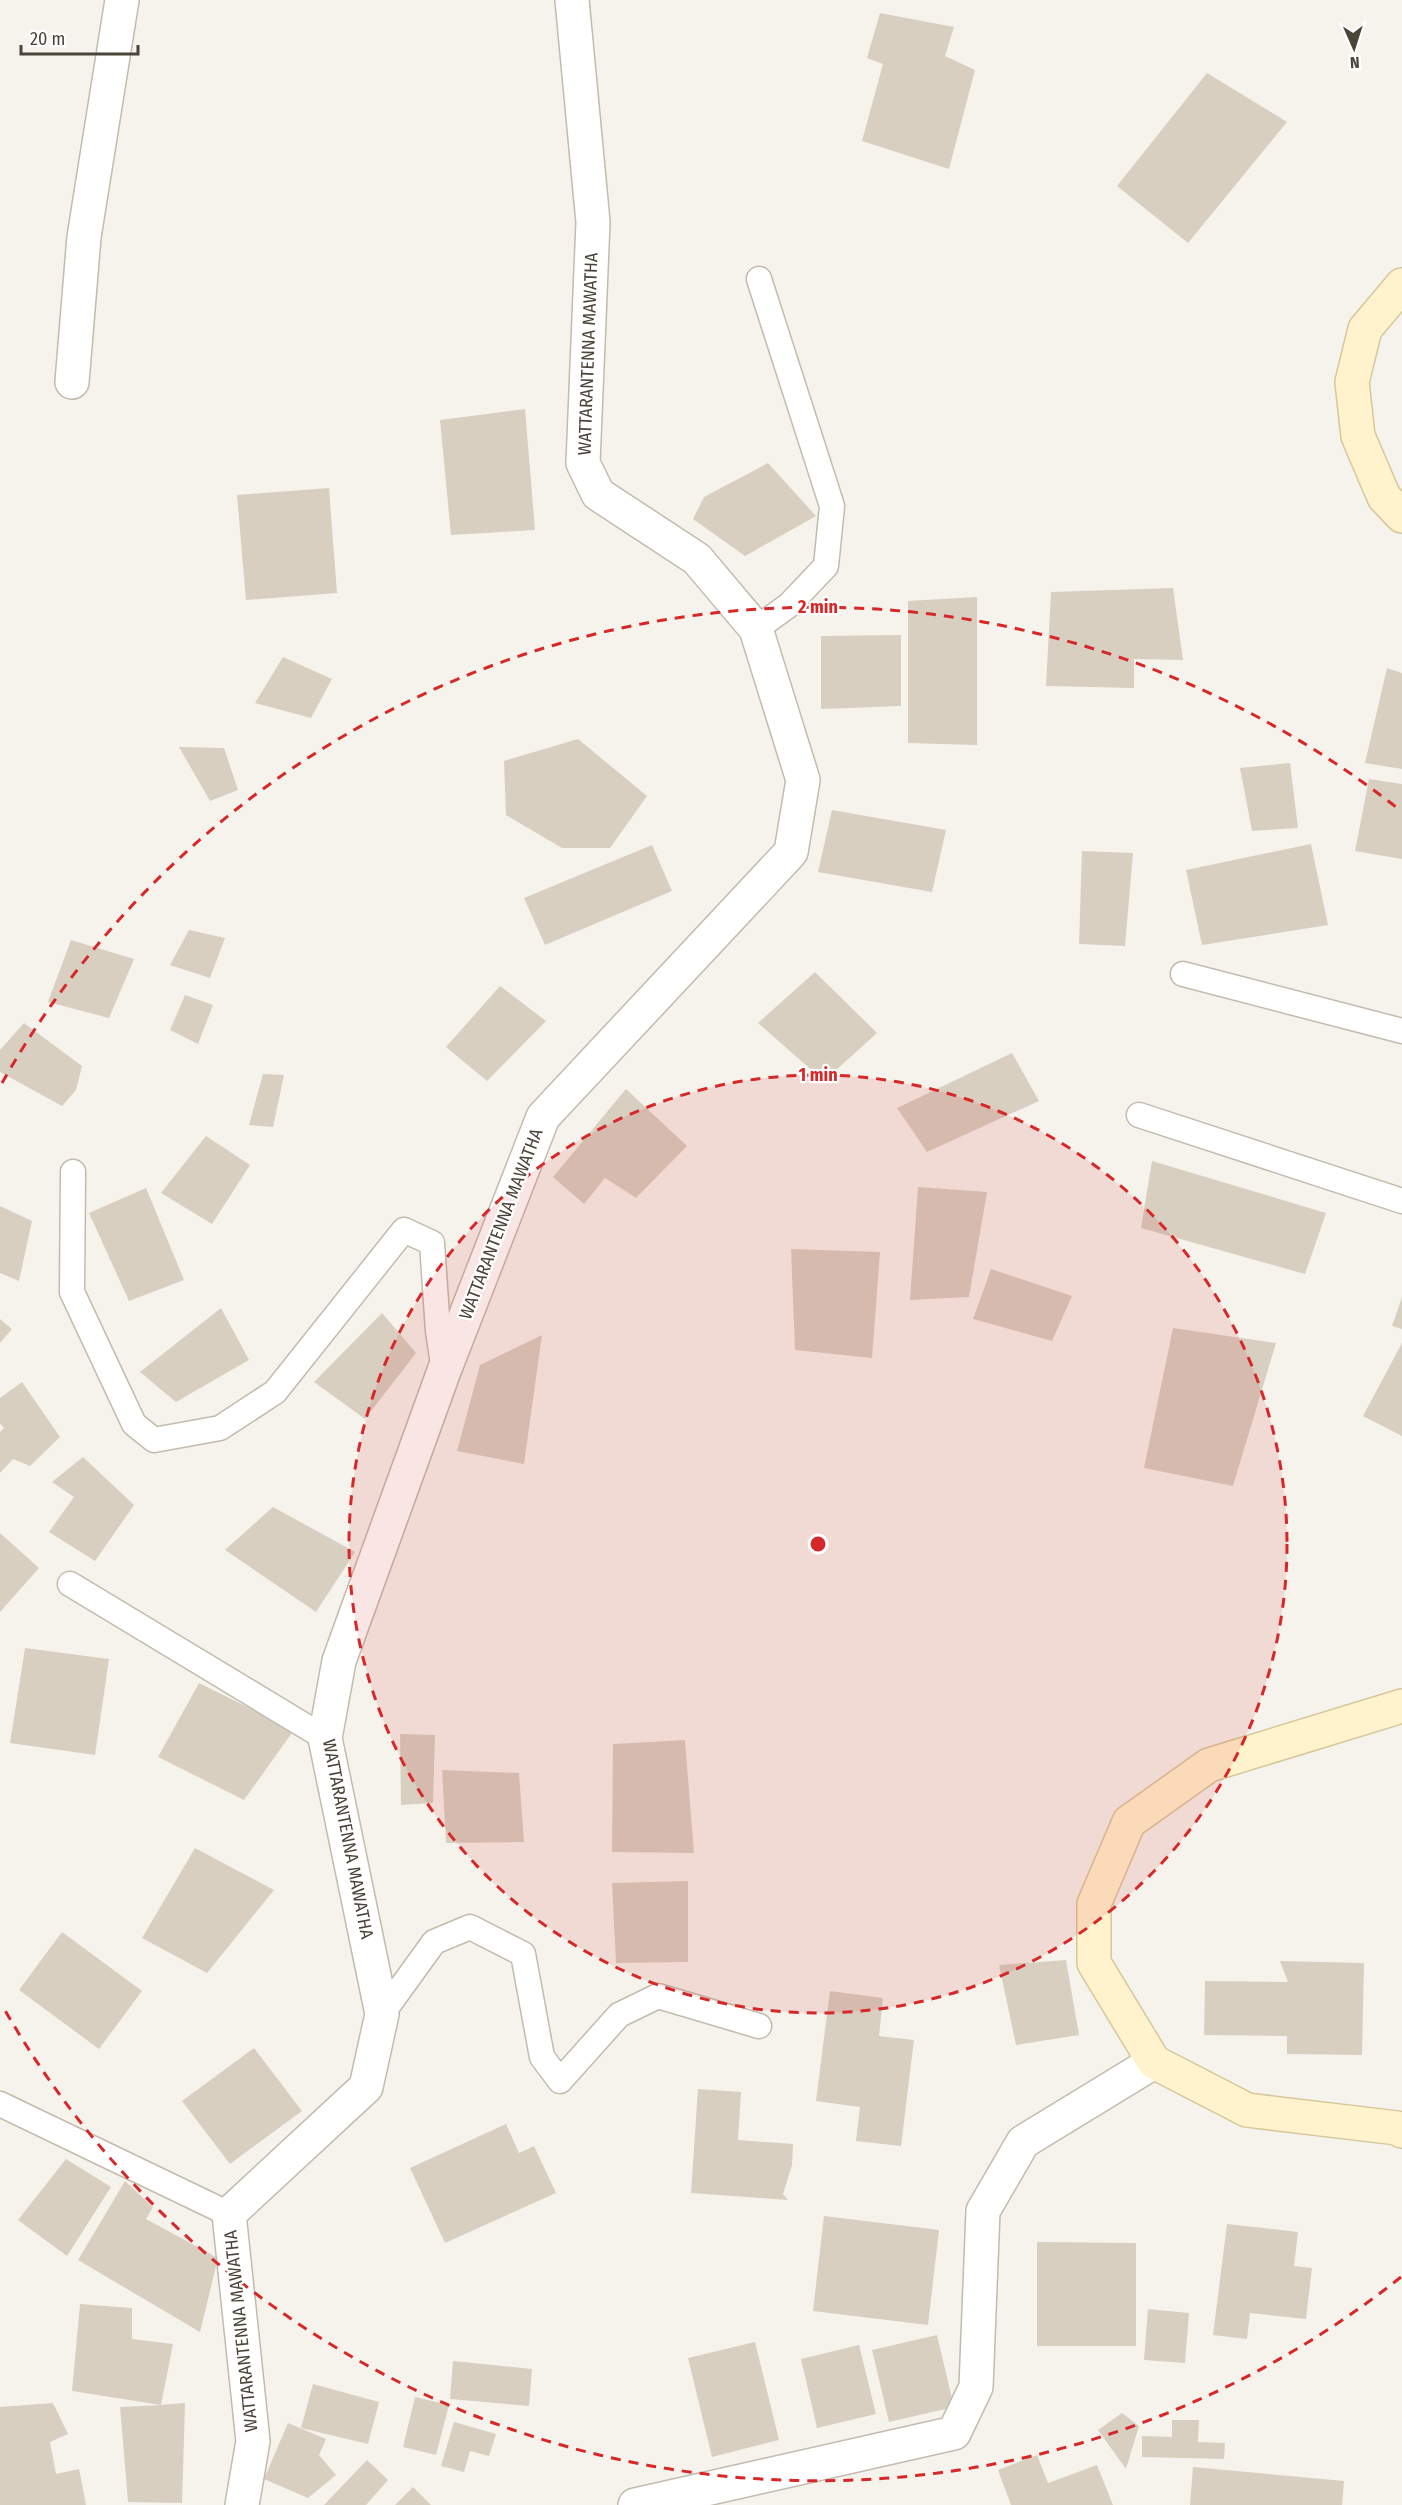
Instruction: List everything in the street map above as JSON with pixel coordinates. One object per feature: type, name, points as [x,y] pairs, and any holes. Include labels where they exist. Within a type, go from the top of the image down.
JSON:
[{"type":"street","points":[[72,382],[84,237],[122,0]]},
{"type":"street","name":"WATTARANTENNA MAWATHA","points":[[242,2505],[253,2441],[229,2214],[366,2087],[382,2014],[326,1738],[339,1661],[444,1371],[543,1117],[791,852],[803,780],[756,629],[697,559],[598,494],[583,463],[593,222],[572,0]]},
{"type":"street","points":[[1402,285],[1365,329],[1352,382],[1358,436],[1384,497],[1402,516]]},
{"type":"street","points":[[1402,1706],[1209,1765],[1129,1822],[1094,1904],[1095,1963],[1154,2062],[1247,2110],[1396,2128],[1402,2131]]},
{"type":"street","points":[[635,2505],[954,2433],[975,2387],[983,2211],[1023,2142],[1154,2062]]},
{"type":"lane","points":[[756,629],[789,605],[826,566],[832,506],[759,279]]},
{"type":"lane","points":[[1183,974],[1402,1031]]},
{"type":"lane","points":[[1139,1115],[1402,1201]]},
{"type":"lane","points":[[73,1172],[72,1292],[134,1424],[154,1440],[220,1428],[275,1392],[404,1230],[432,1243],[438,1331],[444,1371]]},
{"type":"lane","points":[[70,1584],[326,1738]]},
{"type":"lane","points":[[382,2014],[434,1942],[470,1927],[523,1954],[542,2057],[560,2081],[619,2015],[658,1996],[759,2026]]},
{"type":"lane","points":[[0,2104],[229,2214]]},
{"type":"building","points":[[880,13],[954,27],[945,56],[975,70],[949,169],[862,141],[883,64],[867,58]]},
{"type":"building","points":[[1207,73],[1287,122],[1188,243],[1117,186]]},
{"type":"building","points":[[525,409],[535,530],[451,535],[440,420]]},
{"type":"building","points":[[768,463],[816,516],[745,556],[693,519],[704,497]]},
{"type":"building","points":[[329,488],[337,593],[246,600],[237,495]]},
{"type":"building","points":[[1173,588],[1183,660],[1134,659],[1134,688],[1046,686],[1051,592]]},
{"type":"building","points":[[977,597],[977,745],[908,743],[908,601]]},
{"type":"building","points":[[901,635],[901,706],[821,709],[821,636]]},
{"type":"building","points":[[283,657],[332,679],[311,718],[255,703]]},
{"type":"building","points":[[1387,668],[1402,673],[1402,769],[1365,763]]},
{"type":"building","points":[[578,739],[647,796],[610,848],[562,848],[506,815],[504,761]]},
{"type":"building","points":[[179,747],[224,748],[238,790],[210,801]]},
{"type":"building","points":[[1290,763],[1298,828],[1252,831],[1240,768]]},
{"type":"building","points":[[1369,779],[1402,784],[1402,859],[1355,851]]},
{"type":"building","points":[[832,810],[946,830],[932,892],[818,872]]},
{"type":"building","points":[[1311,844],[1328,925],[1202,945],[1186,870]]},
{"type":"building","points":[[652,845],[672,891],[545,945],[524,898]]},
{"type":"building","points":[[1082,851],[1133,853],[1125,946],[1079,944]]},
{"type":"building","points":[[189,930],[225,938],[210,978],[170,965]]},
{"type":"building","points":[[71,940],[134,959],[109,1018],[48,1002]]},
{"type":"building","points":[[815,972],[877,1033],[824,1081],[758,1023]]},
{"type":"building","points":[[500,986],[546,1021],[487,1081],[446,1047]]},
{"type":"building","points":[[185,995],[213,1005],[198,1044],[170,1030]]},
{"type":"building","points":[[24,1023],[82,1066],[76,1090],[62,1106],[0,1072],[0,1050]]},
{"type":"building","points":[[1012,1053],[1039,1101],[927,1152],[897,1108]]},
{"type":"building","points":[[263,1074],[284,1075],[273,1127],[249,1125]]},
{"type":"building","points":[[626,1089],[687,1146],[636,1198],[605,1178],[584,1204],[553,1177]]},
{"type":"building","points":[[206,1136],[250,1165],[212,1224],[161,1193]]},
{"type":"building","points":[[1152,1161],[1326,1213],[1305,1274],[1141,1228]]},
{"type":"building","points":[[918,1187],[987,1192],[969,1297],[910,1300]]},
{"type":"building","points":[[146,1188],[184,1280],[129,1301],[89,1213]]},
{"type":"building","points":[[0,1206],[32,1221],[19,1281],[0,1273]]},
{"type":"building","points":[[791,1249],[880,1252],[872,1358],[795,1350]]},
{"type":"building","points":[[991,1269],[1072,1296],[1052,1341],[973,1319]]},
{"type":"building","points":[[1402,1297],[1402,1329],[1392,1326]]},
{"type":"building","points":[[221,1308],[249,1360],[176,1402],[140,1372]]},
{"type":"building","points":[[382,1313],[416,1353],[365,1419],[314,1382]]},
{"type":"building","points":[[0,1319],[12,1329],[0,1343]]},
{"type":"building","points":[[1173,1328],[1276,1343],[1233,1486],[1144,1468]]},
{"type":"building","points":[[542,1335],[524,1464],[457,1451],[480,1365]]},
{"type":"building","points":[[1402,1343],[1402,1436],[1363,1416]]},
{"type":"building","points":[[22,1382],[60,1437],[30,1466],[13,1459],[0,1473],[0,1432],[4,1428],[0,1423],[0,1398]]},
{"type":"building","points":[[83,1457],[134,1505],[95,1561],[49,1532],[74,1497],[52,1482]]},
{"type":"building","points":[[273,1507],[355,1552],[316,1612],[225,1550]]},
{"type":"building","points":[[0,1533],[39,1568],[0,1612]]},
{"type":"building","points":[[25,1648],[109,1659],[95,1755],[10,1743]]},
{"type":"building","points":[[199,1683],[294,1730],[244,1800],[158,1757]]},
{"type":"building","points":[[400,1734],[435,1735],[433,1803],[401,1805]]},
{"type":"building","points":[[685,1740],[694,1853],[612,1852],[613,1744]]},
{"type":"building","points":[[442,1770],[519,1773],[524,1842],[446,1843]]},
{"type":"building","points":[[195,1848],[274,1890],[207,1973],[142,1938]]},
{"type":"building","points":[[688,1881],[688,1962],[616,1963],[612,1883]]},
{"type":"building","points":[[62,1932],[142,1991],[99,2049],[19,1990]]},
{"type":"building","points":[[1066,1960],[1079,2035],[1016,2045],[999,1965]]},
{"type":"building","points":[[1280,1961],[1364,1963],[1362,2055],[1287,2054],[1287,2036],[1204,2035],[1205,1981],[1288,1982]]},
{"type":"building","points":[[830,1991],[883,1998],[879,2036],[914,2040],[901,2146],[856,2141],[860,2107],[816,2101]]},
{"type":"building","points":[[254,2048],[302,2111],[230,2164],[182,2101]]},
{"type":"building","points":[[698,2089],[741,2092],[738,2140],[793,2144],[792,2165],[783,2194],[788,2200],[691,2193]]},
{"type":"building","points":[[506,2124],[519,2153],[534,2146],[556,2193],[445,2243],[410,2168]]},
{"type":"building","points":[[66,2159],[111,2187],[67,2256],[18,2220]]},
{"type":"building","points":[[125,2181],[153,2207],[146,2219],[218,2258],[200,2332],[78,2260]]},
{"type":"building","points":[[824,2216],[939,2230],[928,2325],[813,2311]]},
{"type":"building","points":[[1227,2224],[1298,2232],[1294,2266],[1312,2268],[1306,2319],[1250,2313],[1247,2339],[1213,2335]]},
{"type":"building","points":[[1037,2242],[1136,2243],[1136,2346],[1037,2346]]},
{"type":"building","points":[[80,2304],[132,2308],[132,2339],[173,2344],[161,2405],[72,2391]]},
{"type":"building","points":[[1148,2309],[1189,2313],[1185,2363],[1144,2360]]},
{"type":"building","points":[[937,2335],[954,2407],[889,2422],[872,2350]]},
{"type":"building","points":[[755,2342],[779,2440],[712,2457],[688,2358]]},
{"type":"building","points":[[859,2345],[876,2414],[817,2428],[801,2359]]},
{"type":"building","points":[[453,2361],[532,2369],[529,2406],[450,2399]]},
{"type":"building","points":[[313,2384],[379,2402],[368,2444],[301,2428]]},
{"type":"building","points":[[415,2397],[449,2405],[436,2455],[403,2447]]},
{"type":"building","points":[[53,2403],[68,2434],[50,2442],[56,2474],[79,2469],[86,2505],[0,2505],[0,2407]]},
{"type":"building","points":[[185,2403],[182,2503],[128,2502],[120,2407]]},
{"type":"building","points":[[1122,2413],[1139,2426],[1126,2469],[1098,2430]]},
{"type":"building","points":[[1172,2420],[1199,2420],[1198,2442],[1225,2443],[1224,2459],[1142,2457],[1142,2436],[1172,2437]]},
{"type":"building","points":[[454,2422],[496,2434],[489,2456],[470,2451],[464,2472],[441,2466]]},
{"type":"building","points":[[288,2423],[326,2439],[319,2455],[336,2475],[308,2498],[264,2479]]},
{"type":"building","points":[[1037,2455],[1048,2483],[1097,2465],[1113,2505],[1011,2505],[998,2470]]},
{"type":"building","points":[[367,2460],[388,2480],[366,2505],[324,2505]]},
{"type":"building","points":[[1193,2467],[1344,2481],[1342,2505],[1190,2505]]},
{"type":"building","points":[[413,2487],[431,2505],[395,2505]]}]
